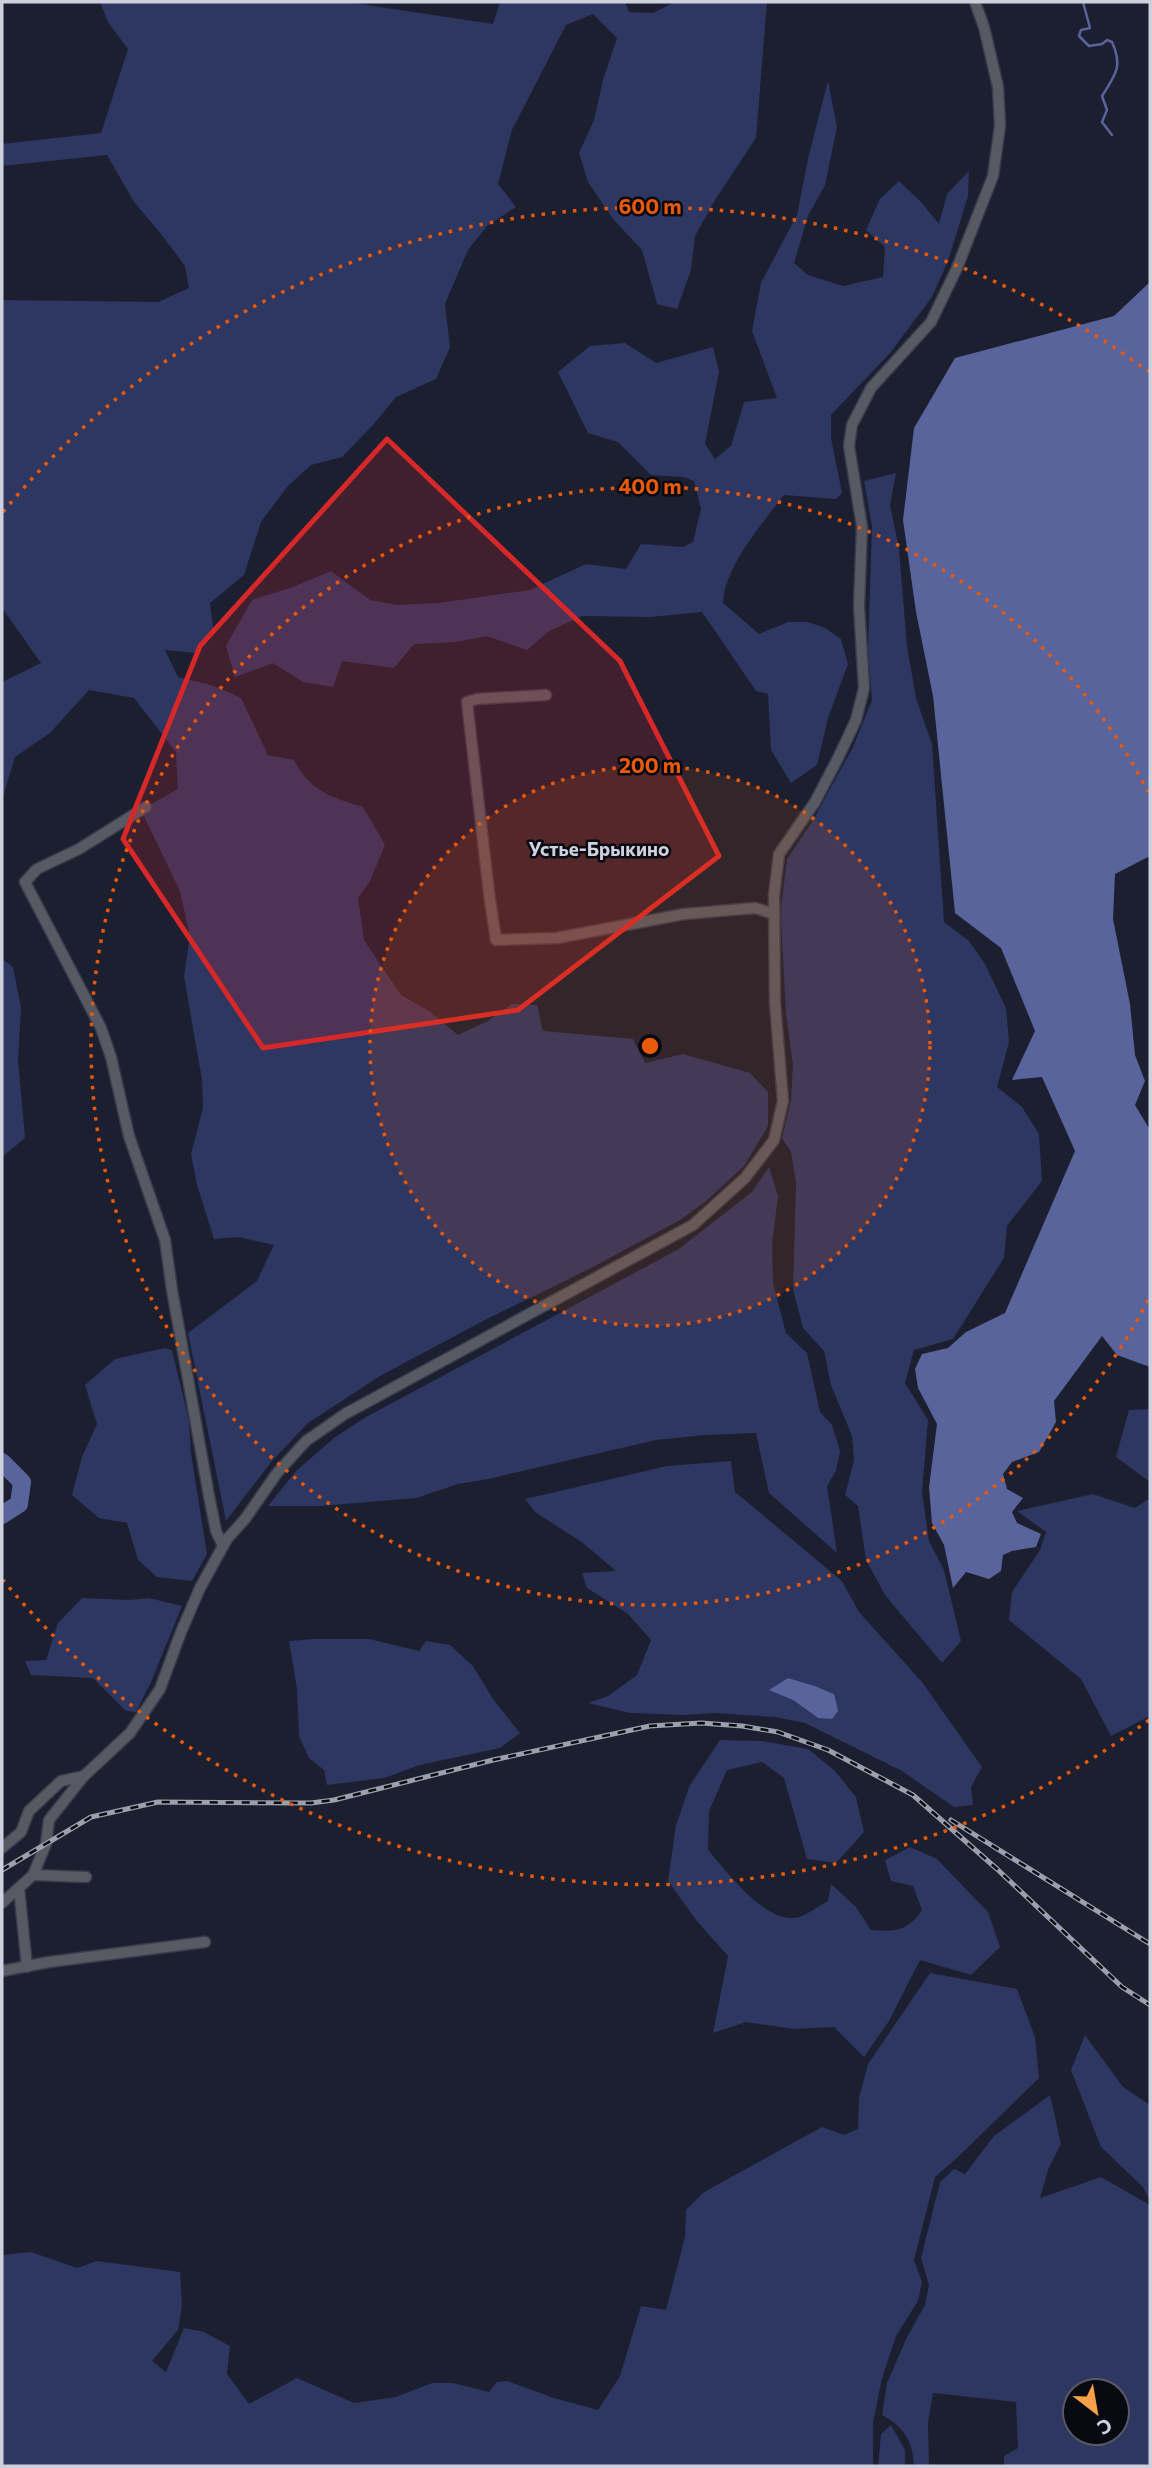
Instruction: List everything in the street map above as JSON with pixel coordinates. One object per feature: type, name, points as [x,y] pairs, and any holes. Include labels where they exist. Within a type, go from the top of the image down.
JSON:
[{"type":"street","points":[[2,1903],[33,1875],[46,1844],[49,1820],[84,1776],[130,1733],[160,1689],[190,1610],[223,1546],[277,1473],[306,1441],[345,1414],[693,1225],[745,1178],[774,1140],[783,1101],[775,1003],[774,914],[779,853],[815,802],[832,769],[856,720],[864,688],[859,606],[862,527],[849,446],[852,425],[871,388],[931,322],[957,268],[993,176],[1000,126],[998,87],[984,27],[975,2]]},
{"type":"street","points":[[546,695],[477,699],[467,702],[496,940],[591,934],[684,914],[755,908],[774,914]]},
{"type":"street","points":[[146,807],[79,849],[37,869],[25,882],[101,1028],[111,1057],[129,1136],[165,1240],[209,1496],[216,1531],[223,1546]]},
{"type":"street","points":[[2,1848],[21,1832],[29,1811],[61,1781],[84,1776]]},
{"type":"street","points":[[33,1875],[86,1877]]},
{"type":"street","points":[[19,1888],[27,1966]]},
{"type":"street","points":[[2,1971],[205,1942]]},
{"type":"highlighted area","points":[[387,439],[620,661],[719,856],[518,1010],[263,1048],[123,839],[200,646]]},
{"type":"shaded area","points":[[100,2],[347,2],[493,24],[500,2],[625,2],[629,12],[653,13],[675,2],[767,2],[756,138],[695,236],[691,270],[677,309],[657,304],[642,250],[613,219],[588,182],[579,153],[594,120],[603,80],[617,38],[593,14],[566,25],[512,130],[498,184],[516,207],[487,226],[468,250],[445,304],[450,347],[436,379],[396,397],[342,457],[311,465],[287,487],[261,522],[244,575],[210,603],[213,627],[195,653],[165,650],[178,677],[214,686],[241,698],[268,755],[294,760],[314,786],[341,800],[363,807],[385,845],[370,881],[358,898],[364,940],[401,995],[429,1011],[458,1035],[488,1021],[512,1004],[537,1005],[543,1031],[633,1039],[645,1063],[683,1054],[750,1073],[768,1092],[768,1126],[744,1166],[706,1201],[680,1220],[380,1376],[308,1423],[272,1461],[226,1521],[188,1333],[257,1281],[274,1245],[238,1237],[214,1239],[197,1185],[191,1154],[203,1108],[202,1080],[184,976],[190,936],[180,891],[141,810],[178,789],[176,752],[134,698],[89,690],[50,733],[15,757],[2,800],[2,682],[41,663],[2,608],[2,300],[158,302],[189,288],[185,266],[134,202],[107,155],[2,166],[2,144],[101,133],[128,49],[108,22]]},
{"type":"shaded area","points":[[828,81],[837,127],[825,185],[808,216],[794,263],[808,275],[843,286],[883,277],[885,247],[866,230],[880,199],[899,181],[939,224],[947,194],[969,171],[968,196],[948,261],[932,297],[890,353],[831,415],[831,438],[842,493],[836,499],[784,495],[737,560],[725,589],[723,603],[759,634],[788,622],[808,622],[825,628],[841,639],[848,664],[828,718],[817,765],[791,783],[771,750],[768,694],[756,691],[702,612],[650,617],[582,616],[549,631],[527,650],[487,636],[456,642],[414,644],[394,668],[342,661],[333,687],[303,682],[273,663],[235,677],[226,646],[252,600],[331,571],[370,600],[397,605],[439,603],[530,590],[586,564],[626,569],[641,544],[683,547],[693,542],[701,509],[694,481],[683,477],[651,475],[618,442],[588,433],[558,372],[590,346],[625,343],[656,363],[713,347],[719,372],[705,444],[715,459],[731,446],[744,402],[777,398],[752,331],[761,283],[797,215]]},
{"type":"shaded area","points":[[1150,282],[1150,856],[1115,874],[1113,919],[1130,1004],[1135,1055],[1145,1081],[1135,1105],[1150,1130],[1150,1367],[1117,1355],[1102,1336],[1054,1401],[1056,1422],[1039,1452],[1012,1462],[1003,1474],[1007,1489],[1023,1498],[1012,1512],[1017,1523],[1041,1534],[1036,1547],[1003,1555],[1001,1571],[989,1579],[966,1572],[953,1588],[944,1545],[932,1523],[929,1487],[937,1424],[918,1388],[915,1369],[922,1354],[948,1348],[966,1332],[1005,1313],[1075,1151],[1042,1077],[1012,1080],[1035,1031],[1001,948],[955,913],[933,696],[916,612],[903,520],[914,428],[955,358],[1114,316]]},
{"type":"shaded area","points":[[896,473],[890,505],[899,549],[907,646],[916,698],[932,744],[944,922],[969,941],[985,964],[1006,1008],[1009,1042],[997,1087],[1022,1107],[1039,1134],[1042,1181],[1007,1226],[1004,1258],[953,1339],[914,1350],[905,1383],[928,1420],[922,1492],[929,1541],[944,1570],[961,1641],[942,1663],[885,1595],[866,1560],[858,1506],[845,1495],[854,1460],[852,1436],[831,1385],[824,1351],[803,1328],[793,1290],[796,1182],[791,1152],[782,1138],[791,1101],[793,1065],[786,1012],[781,909],[787,859],[812,822],[853,747],[872,700],[868,650],[872,526],[864,481]]},
{"type":"shaded area","points":[[2,959],[13,967],[21,1008],[18,1060],[25,1138],[2,1157]]},
{"type":"shaded area","points":[[769,1167],[778,1196],[772,1244],[773,1283],[786,1333],[807,1353],[820,1412],[832,1425],[840,1451],[836,1471],[827,1486],[837,1553],[769,1493],[756,1433],[656,1440],[458,1484],[416,1498],[321,1506],[268,1506],[296,1471],[334,1438],[366,1417],[679,1249],[752,1192]]},
{"type":"shaded area","points":[[165,1348],[172,1350],[189,1421],[191,1453],[207,1554],[192,1581],[157,1577],[138,1560],[127,1523],[99,1518],[72,1495],[82,1457],[97,1424],[85,1385],[115,1359]]},
{"type":"shaded area","points":[[1150,1409],[1150,1482],[1116,1457],[1129,1410]]},
{"type":"shaded area","points":[[731,1461],[735,1492],[842,1581],[859,1612],[922,1682],[982,1767],[971,1787],[973,1805],[954,1807],[902,1771],[805,1723],[775,1717],[713,1713],[630,1713],[588,1703],[608,1696],[637,1675],[651,1640],[628,1614],[587,1588],[582,1573],[616,1571],[583,1543],[535,1512],[525,1499],[667,1466]],"holes":[[[788,1678],[834,1694],[818,1718],[793,1700],[770,1690]]]},
{"type":"shaded area","points":[[1093,1494],[1135,1508],[1150,1498],[1150,1716],[1111,1736],[1081,1679],[1009,1620],[1012,1592],[1040,1550],[1046,1532],[1017,1511]]},
{"type":"shaded area","points":[[82,1598],[149,1598],[182,1606],[136,1712],[126,1711],[93,1678],[31,1675],[25,1661],[46,1660],[58,1623]]},
{"type":"shaded area","points":[[369,1639],[419,1651],[426,1641],[450,1645],[473,1666],[493,1699],[520,1733],[500,1748],[420,1765],[384,1778],[327,1785],[324,1770],[309,1758],[299,1736],[297,1689],[289,1641]]},
{"type":"shaded area","points":[[788,1678],[834,1694],[838,1711],[832,1719],[818,1718],[793,1700],[769,1690]]},
{"type":"shaded area","points":[[720,1740],[762,1741],[808,1749],[835,1771],[856,1797],[864,1832],[836,1863],[807,1859],[784,1778],[762,1762],[727,1770],[709,1811],[708,1850],[757,1903],[781,1916],[797,1917],[828,1901],[831,1884],[856,1907],[871,1930],[900,1929],[912,1922],[922,1910],[913,1886],[891,1881],[885,1860],[910,1847],[937,1859],[988,1912],[1000,1947],[971,1975],[920,1960],[889,2021],[864,2057],[834,2027],[794,2029],[746,2022],[713,2033],[728,1956],[696,1920],[668,1881],[676,1825],[690,1785]]},
{"type":"shaded area","points":[[930,1973],[1017,1989],[1035,2037],[1039,2078],[935,2177],[914,2260],[922,2282],[918,2301],[896,2336],[882,2378],[873,2423],[873,2466],[2,2466],[2,2255],[31,2252],[77,2268],[97,2261],[180,2272],[182,2305],[178,2330],[152,2361],[166,2372],[184,2328],[204,2332],[230,2346],[227,2374],[249,2404],[297,2378],[354,2403],[396,2397],[432,2383],[453,2383],[489,2392],[497,2382],[507,2381],[598,2410],[620,2376],[641,2306],[666,2310],[685,2237],[686,2210],[704,2192],[822,2127],[844,2135],[858,2129],[859,2098],[868,2064]]},
{"type":"shaded area","points":[[1085,2035],[1123,2087],[1150,2105],[1150,2201],[1143,2187],[1101,2147],[1071,2070]]},
{"type":"shaded area","points":[[1050,2095],[1061,2144],[1048,2170],[1040,2198],[1101,2177],[1150,2205],[1150,2466],[1004,2466],[1004,2456],[1018,2448],[1016,2402],[933,2393],[928,2423],[929,2466],[914,2466],[912,2449],[906,2436],[882,2415],[887,2383],[907,2337],[925,2305],[929,2285],[921,2258],[940,2182],[954,2169],[965,2174],[994,2136]]},
{"type":"shaded area","points":[[891,2425],[905,2450],[905,2466],[878,2466],[881,2434]]},
{"type":"waterway","points":[[1083,2],[1090,28],[1081,30],[1079,36],[1089,46],[1102,44],[1107,40],[1112,42],[1117,57],[1114,76],[1102,96],[1107,110],[1102,122],[1112,135]]},
{"type":"waterway","points":[[2,1462],[22,1482],[19,1504],[2,1515]]},
{"type":"railway","points":[[2,1870],[91,1817],[158,1802],[311,1803],[334,1800],[493,1760],[650,1726],[701,1723],[742,1726],[778,1732],[828,1750],[913,1795],[997,1869],[1122,1987],[1150,2005]]},
{"type":"railway","points":[[951,1820],[1150,1944]]},
{"type":"district","name":"Устье-Брыкино","points":[[599,848]]}]
